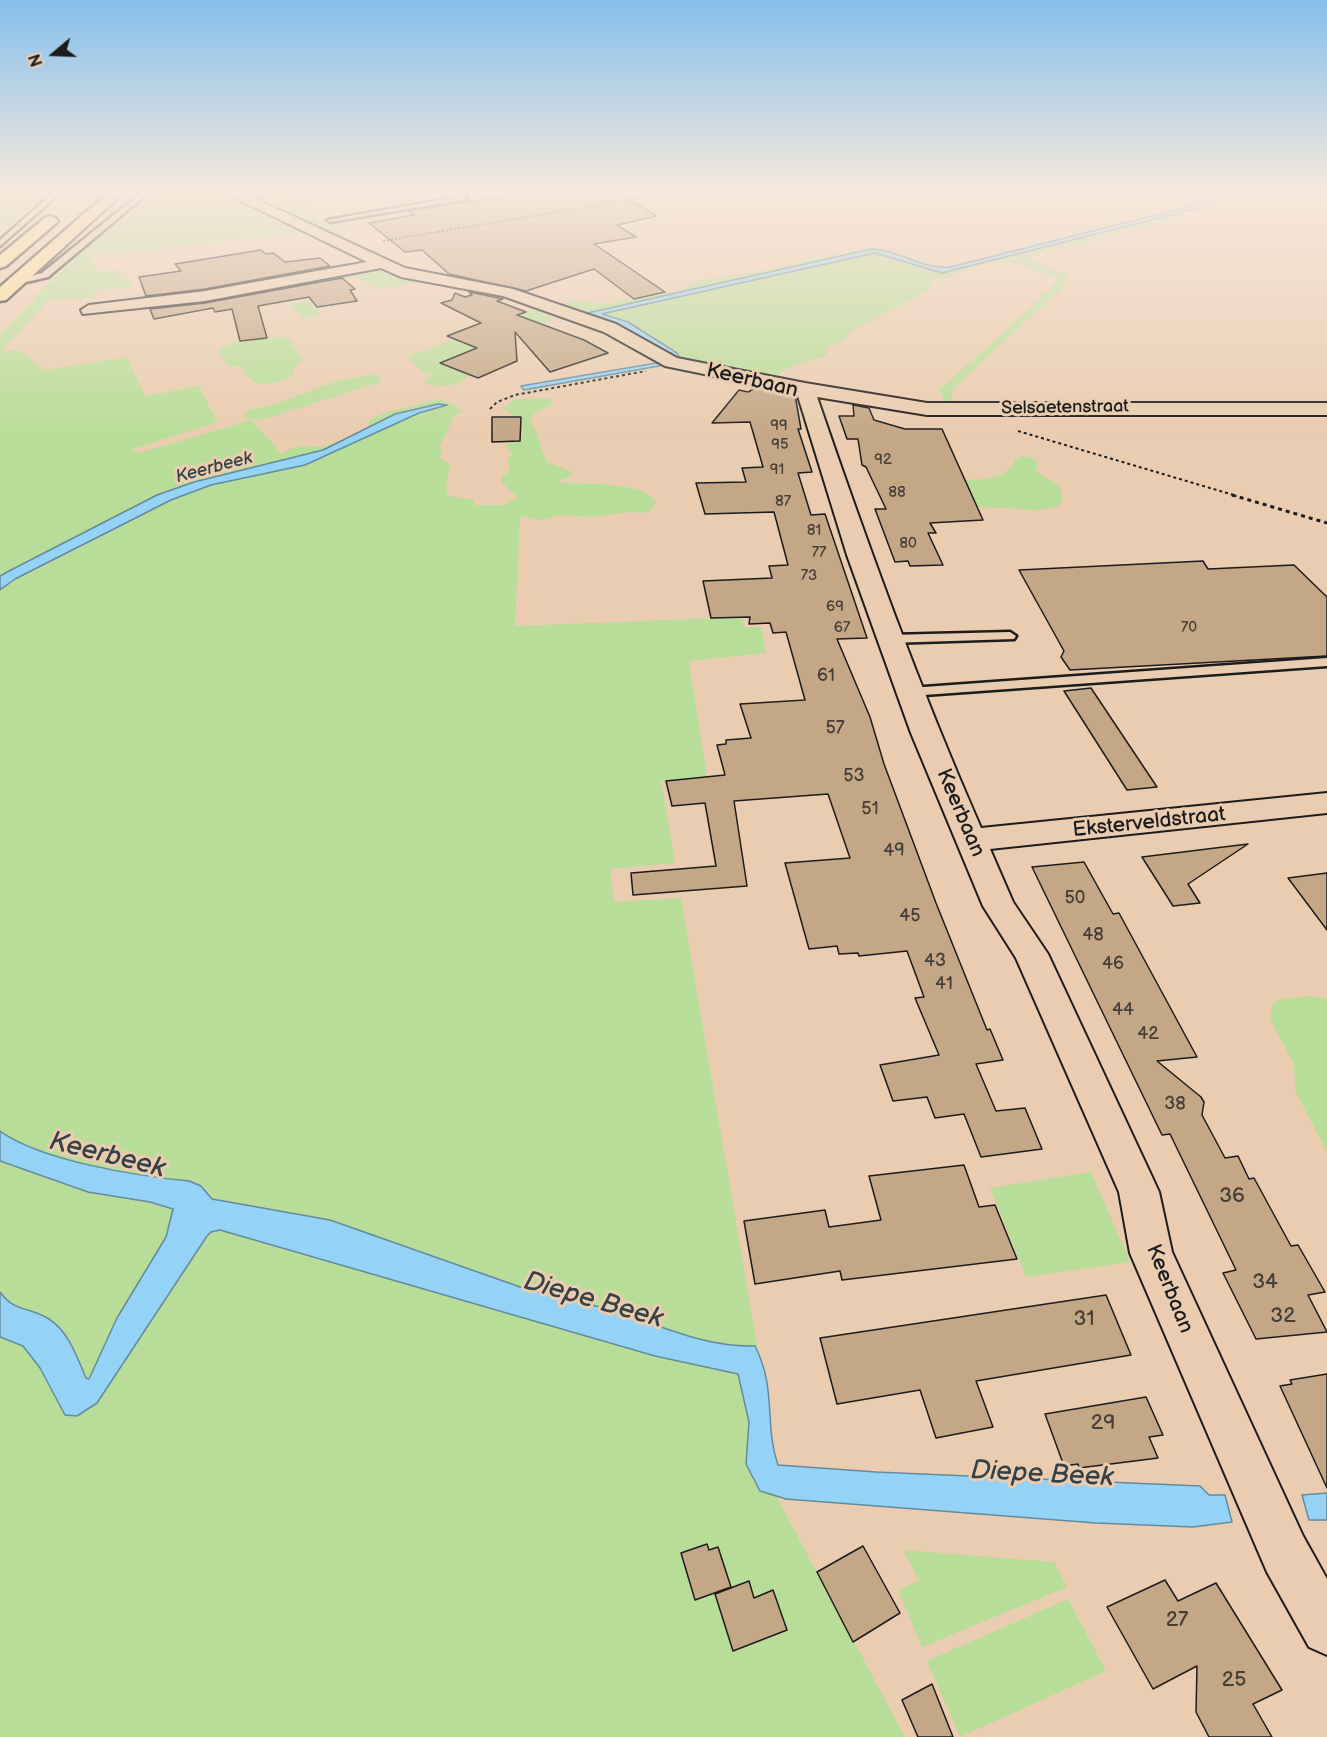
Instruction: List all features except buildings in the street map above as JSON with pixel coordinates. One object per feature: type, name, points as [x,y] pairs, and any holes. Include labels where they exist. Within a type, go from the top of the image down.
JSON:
[{"type":"highway","points":[[6,290],[24,274]]},
{"type":"street","name":"Keerbaan","points":[[89,310],[205,296],[325,274]]},
{"type":"street","name":"Keerbaan","points":[[412,274],[427,279],[507,292],[610,328],[663,359],[805,389],[889,639],[971,840],[999,906],[1032,954],[1139,1192],[1151,1253],[1285,1554],[1327,1629]]},
{"type":"street","name":"Selsaetenstraat","points":[[805,389],[927,409],[1108,407],[1327,409]]},
{"type":"street","name":"Eksterveldstraat","points":[[971,840],[1162,822],[1327,803]]},
{"type":"lane","points":[[6,290],[46,274]]},
{"type":"lane","points":[[889,639],[1010,636]]},
{"type":"lane","points":[[910,692],[1327,662]]},
{"type":"path","points":[[490,409],[497,402],[515,395],[682,364]]},
{"type":"path","points":[[1012,429],[1327,523]]},
{"type":"green space","points":[[59,274],[118,274],[117,277],[132,281],[131,287],[92,291],[96,294],[94,297],[49,301],[1,351],[18,350],[45,370],[127,357],[145,396],[199,386],[217,422],[132,449],[139,453],[251,420],[282,454],[298,447],[317,447],[334,443],[373,427],[368,425],[370,419],[440,399],[456,406],[461,411],[451,419],[440,447],[442,450],[440,458],[450,464],[446,488],[448,496],[474,500],[474,505],[508,505],[507,501],[518,498],[501,482],[502,477],[510,470],[507,458],[513,454],[505,446],[523,436],[517,432],[517,417],[502,409],[514,399],[550,398],[553,404],[535,413],[530,421],[547,462],[571,471],[572,476],[556,482],[626,487],[649,495],[656,503],[648,512],[640,513],[630,512],[592,517],[561,515],[541,520],[520,516],[515,626],[742,617],[744,627],[761,627],[766,653],[689,661],[707,777],[661,781],[675,863],[610,869],[614,902],[681,898],[758,1352],[755,1346],[714,1344],[647,1322],[644,1318],[523,1288],[445,1262],[430,1291],[655,1356],[738,1374],[749,1422],[746,1464],[760,1491],[776,1496],[905,1737],[0,1737],[0,1307],[81,1380],[87,1379],[72,1346],[56,1324],[42,1315],[11,1303],[0,1292],[0,590],[15,579],[171,500],[211,485],[262,474],[246,469],[157,495],[0,576],[0,334]],"holes":[[[158,1253],[176,1281],[148,1326],[124,1357],[110,1369],[89,1379]]]},
{"type":"green space","points":[[396,274],[422,281],[377,289],[373,284],[367,285],[358,277],[337,280],[331,276]]},
{"type":"green space","points":[[745,274],[955,274],[937,280],[931,284],[931,289],[848,333],[846,339],[826,347],[827,356],[793,365],[772,378],[684,362],[564,308],[563,303],[577,301],[607,304],[623,299],[631,300],[685,289],[694,281]]},
{"type":"green space","points":[[1046,274],[1068,275],[1065,285],[956,386],[952,393],[953,402],[944,401],[939,390],[1022,316],[1057,278]]},
{"type":"green space","points":[[309,301],[322,315],[303,319],[290,304]]},
{"type":"green space","points":[[533,310],[557,318],[456,361],[470,373],[462,381],[443,386],[425,383],[432,371],[425,374],[407,357]]},
{"type":"green space","points":[[275,337],[288,338],[303,360],[294,368],[292,376],[270,384],[256,383],[242,367],[229,366],[217,350],[232,343]]},
{"type":"green space","points":[[368,375],[380,376],[380,382],[261,420],[243,417],[248,410],[272,405],[334,382]]},
{"type":"green space","points":[[1022,456],[1033,458],[1038,464],[1035,471],[1059,486],[1063,498],[1059,506],[1039,510],[959,506],[959,480],[991,478],[999,475],[1006,472],[1015,460]]},
{"type":"green space","points":[[1310,996],[1327,999],[1327,1152],[1295,1090],[1294,1064],[1270,1019],[1273,1003],[1281,999]]},
{"type":"green space","points":[[1091,1172],[1130,1262],[1026,1277],[990,1188]]},
{"type":"green space","points":[[903,1550],[1054,1562],[1067,1587],[922,1647],[898,1590],[919,1580]]},
{"type":"green space","points":[[1068,1599],[1106,1671],[960,1737],[927,1661]]},
{"type":"water","points":[[760,274],[781,274],[602,314],[628,322],[677,353],[680,358],[677,359],[620,326],[583,314]]},
{"type":"water","points":[[662,362],[664,365],[524,390],[521,386]]},
{"type":"water","points":[[438,404],[447,405],[419,413],[305,465],[211,485],[171,500],[15,579],[0,590],[0,576],[157,495],[194,482],[323,450],[395,414]]},
{"type":"water","points":[[0,1131],[18,1142],[65,1159],[117,1171],[189,1181],[201,1186],[212,1199],[330,1220],[523,1288],[644,1318],[647,1322],[700,1339],[755,1346],[766,1377],[772,1436],[778,1465],[876,1472],[1200,1486],[1209,1495],[1225,1495],[1232,1522],[1193,1527],[1096,1523],[786,1499],[760,1491],[746,1464],[749,1422],[738,1374],[655,1356],[220,1230],[211,1232],[207,1236],[97,1403],[77,1416],[65,1415],[40,1368],[23,1346],[0,1337],[0,1292],[11,1303],[42,1315],[56,1324],[67,1338],[86,1378],[89,1379],[117,1318],[166,1237],[173,1209],[150,1202],[88,1192],[0,1161]]},
{"type":"water","points":[[1327,1493],[1327,1520],[1309,1520],[1302,1495]]},
{"type":"water label","name":"Keerbeek","points":[[214,468]]},
{"type":"water label","name":"Keerbeek","points":[[107,1156]]},
{"type":"water label","name":"Diepe Beek","points":[[593,1301]]},
{"type":"water label","name":"Diepe Beek","points":[[1042,1475]]}]
